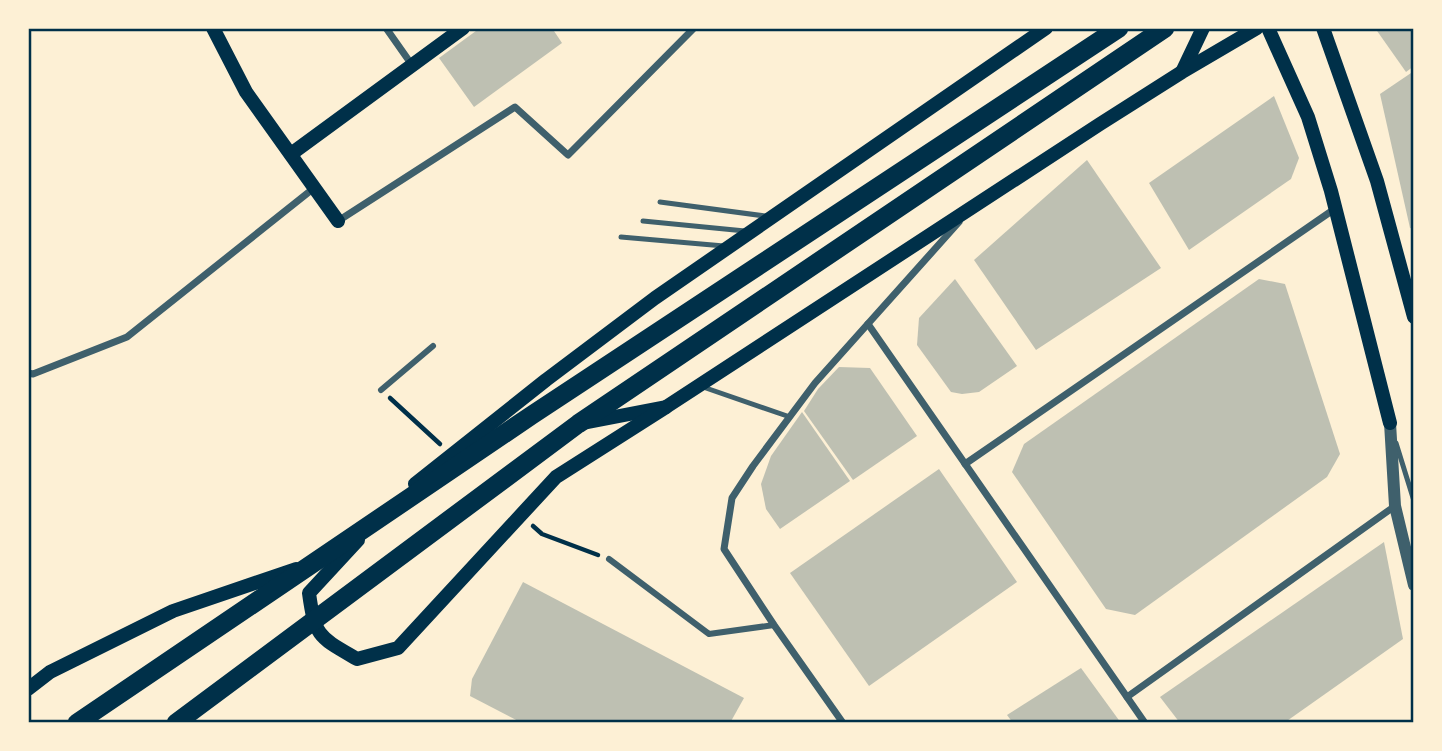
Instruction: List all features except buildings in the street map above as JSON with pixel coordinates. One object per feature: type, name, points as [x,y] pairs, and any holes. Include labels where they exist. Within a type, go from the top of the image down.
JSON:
[{"type":"highway","points":[[77,723],[308,565],[1119,28]]},
{"type":"highway","points":[[178,722],[578,424],[1165,28]]},
{"type":"main road","points":[[213,28],[246,92],[338,221]]},
{"type":"main road","points":[[291,154],[463,28]]},
{"type":"main road","points":[[1046,28],[655,298],[400,496],[309,593],[313,622],[327,641],[356,659],[398,648],[556,477],[700,386],[976,203],[1182,72],[1257,28]]},
{"type":"main road","points":[[1182,72],[1203,28]]},
{"type":"main road","points":[[1268,28],[1308,117],[1336,208],[1390,424]]},
{"type":"main road","points":[[1323,28],[1377,181],[1413,312]]},
{"type":"main road","points":[[578,424],[666,407]]},
{"type":"main road","points":[[28,689],[50,672],[173,611],[308,565],[331,568]]},
{"type":"street","points":[[386,28],[412,65]]},
{"type":"street","points":[[338,221],[515,107],[568,155],[694,28]]},
{"type":"street","points":[[28,373],[127,337],[315,188]]},
{"type":"street","points":[[839,721],[724,549],[732,498],[815,383],[976,203]]},
{"type":"street","points":[[965,464],[1336,208]]},
{"type":"street","points":[[868,324],[1145,723]]},
{"type":"street","points":[[381,390],[433,346]]},
{"type":"street","points":[[1390,424],[1395,506],[1414,585]]},
{"type":"street","points":[[1127,697],[1395,506]]},
{"type":"street","points":[[609,559],[709,634],[774,625]]},
{"type":"lane","points":[[660,202],[772,217]]},
{"type":"lane","points":[[643,220],[751,232]]},
{"type":"lane","points":[[621,237],[731,246]]},
{"type":"lane","points":[[700,386],[790,417]]},
{"type":"lane","points":[[1390,424],[1414,501]]},
{"type":"path","points":[[381,390],[424,429]]},
{"type":"path","points":[[542,534],[609,559]]}]
